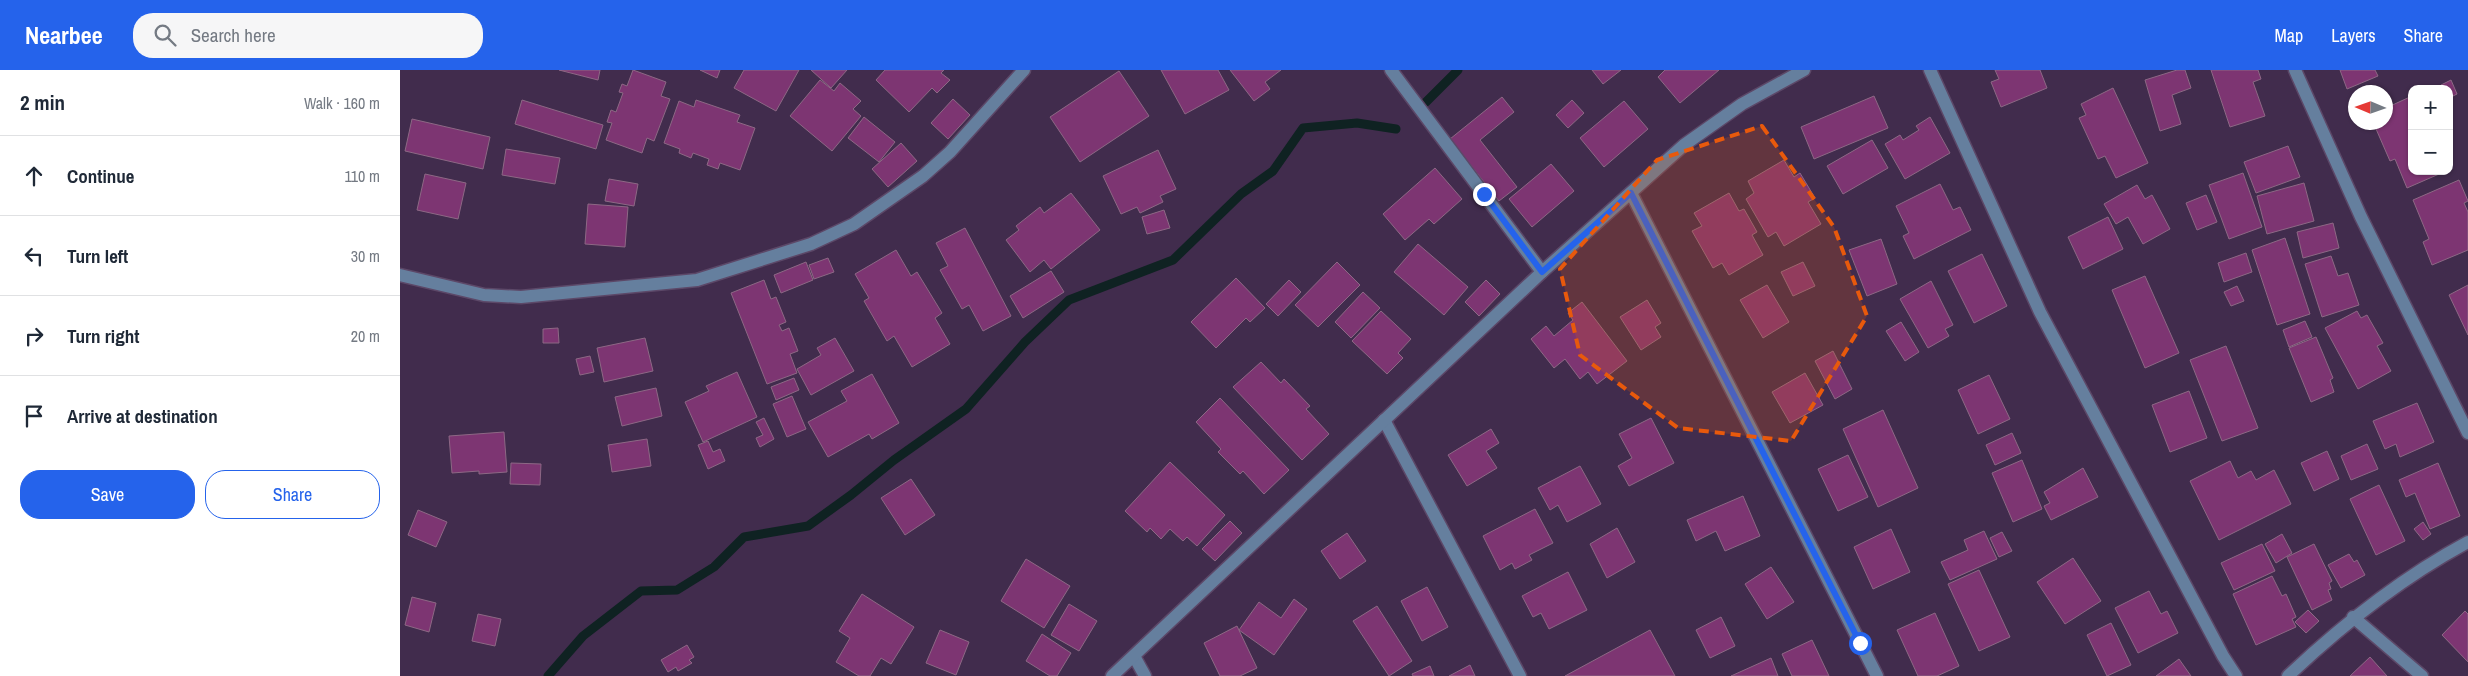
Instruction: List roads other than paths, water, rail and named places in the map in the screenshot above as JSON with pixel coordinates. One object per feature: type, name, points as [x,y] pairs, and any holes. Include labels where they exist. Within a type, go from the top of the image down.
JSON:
[{"type":"street","points":[[400,275],[484,295],[521,297],[697,280],[811,244],[854,224],[923,176],[950,152],[1024,70]]},
{"type":"street","points":[[1391,70],[1542,272]]},
{"type":"street","points":[[1112,676],[1542,272],[1684,145],[1742,104],[1804,70]]},
{"type":"street","points":[[1930,70],[2040,312],[2223,656],[2236,676]]},
{"type":"street","points":[[2295,70],[2360,217],[2468,434]]},
{"type":"street","points":[[1631,193],[1877,676]]},
{"type":"street","points":[[1384,420],[1520,676]]},
{"type":"street","points":[[2288,676],[2353,617],[2406,578],[2468,542]]},
{"type":"street","points":[[2353,617],[2422,676]]},
{"type":"street","points":[[1134,656],[1146,676]]},
{"type":"waterway","points":[[1426,102],[1458,70]]},
{"type":"waterway","points":[[548,676],[583,636],[641,591],[677,590],[714,567],[744,537],[808,526],[851,495],[894,460],[966,409],[1025,342],[1069,300],[1173,260],[1241,194],[1273,171],[1303,128],[1357,123],[1396,129]]}]
